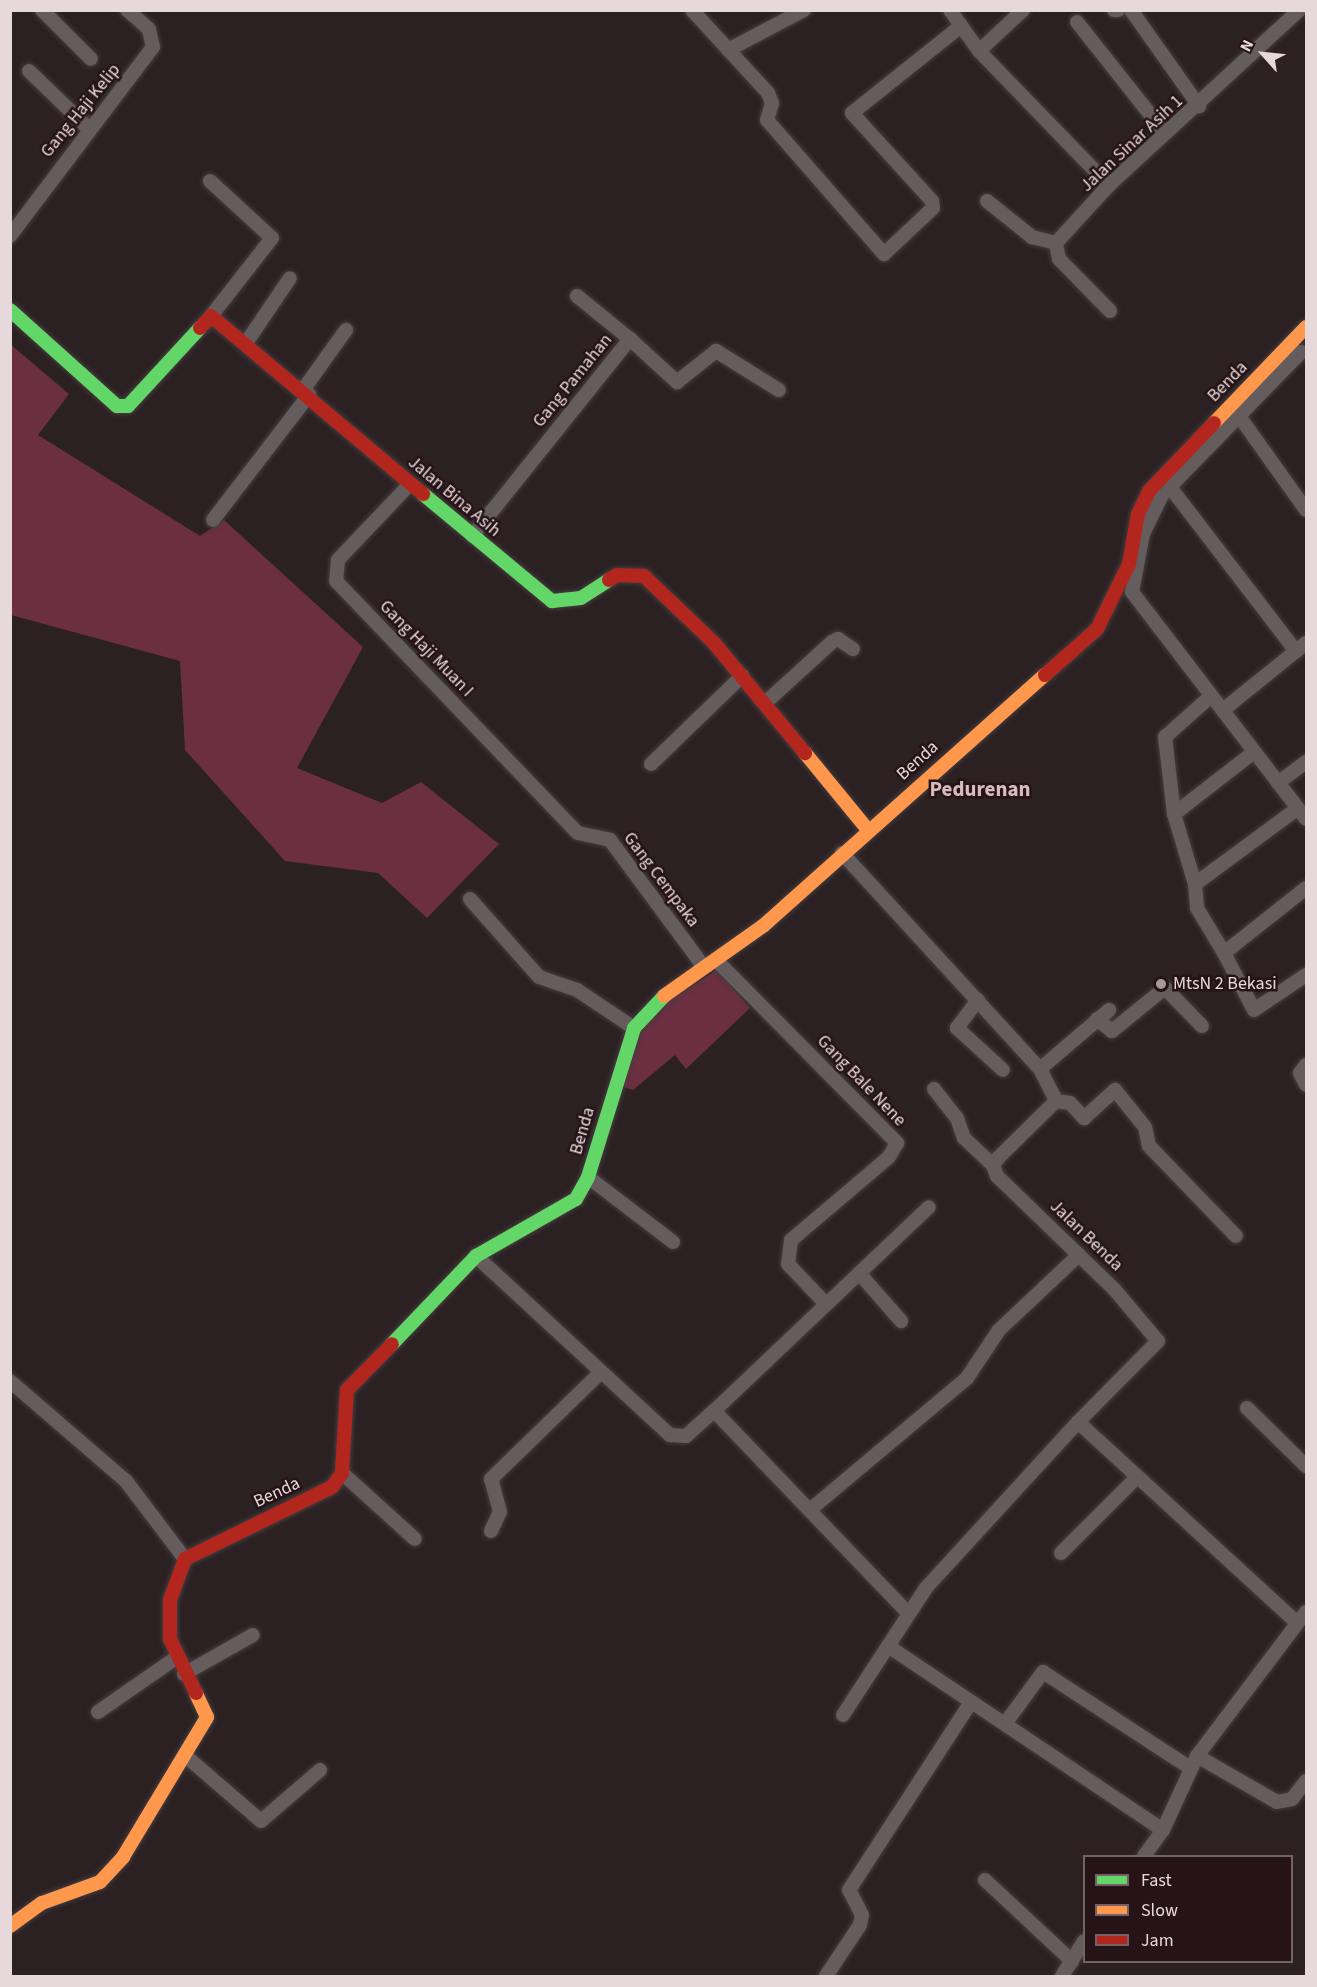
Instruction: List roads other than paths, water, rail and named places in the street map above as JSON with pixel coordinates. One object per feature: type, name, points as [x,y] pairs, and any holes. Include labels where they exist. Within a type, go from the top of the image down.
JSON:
[{"type":"street","points":[[42,10],[91,59]]},
{"type":"street","name":"Gang Haji Kelip","points":[[10,236],[153,47],[149,29],[128,10]]},
{"type":"street","points":[[692,10],[768,93],[772,104],[767,120],[884,254],[933,208],[933,201],[852,113],[961,26]]},
{"type":"street","points":[[728,50],[804,10]]},
{"type":"street","points":[[950,10],[979,51],[1109,185]]},
{"type":"street","points":[[979,51],[1023,10]]},
{"type":"street","points":[[1131,10],[1199,106]]},
{"type":"street","name":"Jalan Sinar Asih 1","points":[[1056,243],[1109,185],[1165,133],[1199,106],[1299,10]]},
{"type":"street","points":[[1077,22],[1165,133]]},
{"type":"street","points":[[28,71],[89,129]]},
{"type":"street","points":[[10,310],[117,406],[128,406],[211,316],[272,238],[210,181]]},
{"type":"street","points":[[987,201],[1032,237],[1056,243],[1059,259],[1110,311]]},
{"type":"street","points":[[246,342],[290,278]]},
{"type":"street","points":[[577,296],[630,339]]},
{"type":"street","name":"Jalan Bina Asih","points":[[211,316],[246,342],[472,536],[561,603],[581,598],[617,575],[644,576],[742,676],[868,830]]},
{"type":"street","name":"Benda","points":[[185,1559],[332,1487],[342,1473],[347,1390],[476,1256],[576,1199],[588,1177],[634,1028],[663,996],[711,964],[842,853],[1097,629],[1130,564],[1138,514],[1149,490],[1306,327]]},
{"type":"street","points":[[213,520],[306,393],[346,330]]},
{"type":"street","name":"Gang Pamahan","points":[[472,536],[630,339],[677,382],[716,351],[779,390]]},
{"type":"street","points":[[1195,884],[1302,814],[1132,592],[1148,518],[1170,487],[1305,353]]},
{"type":"street","points":[[1239,416],[1306,510]]},
{"type":"street","name":"Gang Haji Muan I","points":[[410,484],[338,560],[336,581],[578,833]]},
{"type":"street","points":[[1170,487],[1301,647],[1223,710]]},
{"type":"street","points":[[765,703],[832,642],[838,639],[853,649]]},
{"type":"street","points":[[651,764],[742,676]]},
{"type":"street","points":[[1211,696],[1165,737],[1174,814],[1195,884],[1197,908],[1224,952],[1254,1010],[1306,975]]},
{"type":"street","points":[[1174,814],[1254,752]]},
{"type":"street","points":[[1278,783],[1306,762]]},
{"type":"street","name":"Gang Cempaka","points":[[578,833],[610,840],[711,964]]},
{"type":"street","points":[[842,853],[1040,1069],[1056,1101]]},
{"type":"street","points":[[1224,952],[1306,888]]},
{"type":"street","points":[[470,899],[539,977],[577,990],[634,1028]]},
{"type":"street","name":"Gang Bale Nene","points":[[711,964],[897,1143],[889,1156],[791,1240],[788,1264],[826,1304]]},
{"type":"street","points":[[1097,1019],[1112,1031],[1165,988],[1202,1026]]},
{"type":"street","points":[[978,1000],[957,1028],[1003,1070]]},
{"type":"street","points":[[1040,1069],[1109,1010]]},
{"type":"street","points":[[1306,1065],[1300,1073],[1306,1085]]},
{"type":"street","name":"Jalan Benda","points":[[934,1089],[957,1118],[964,1138],[993,1165],[997,1176],[1079,1255],[1158,1341],[1078,1422]]},
{"type":"street","points":[[993,1165],[1056,1101],[1070,1102],[1084,1118],[1115,1090],[1144,1127],[1149,1146],[1236,1236]]},
{"type":"street","points":[[588,1177],[673,1242]]},
{"type":"street","points":[[476,1256],[670,1435],[686,1436],[929,1207]]},
{"type":"street","points":[[811,1509],[967,1378],[999,1330],[1079,1255]]},
{"type":"street","points":[[859,1273],[901,1321]]},
{"type":"street","points":[[490,1531],[500,1512],[491,1479],[601,1372]]},
{"type":"street","points":[[10,1381],[126,1481],[185,1559],[170,1600],[170,1639],[184,1674],[207,1717],[188,1758],[123,1857],[100,1882],[42,1904],[10,1926]]},
{"type":"street","points":[[1247,1408],[1306,1466]]},
{"type":"street","points":[[714,1411],[811,1509],[908,1613]]},
{"type":"street","points":[[843,1715],[908,1613],[1004,1498],[1078,1422],[1296,1623]]},
{"type":"street","points":[[342,1473],[415,1539]]},
{"type":"street","points":[[1061,1553],[1137,1477]]},
{"type":"street","points":[[1145,1855],[1163,1830],[1193,1762],[1306,1612]]},
{"type":"street","points":[[184,1674],[253,1635]]},
{"type":"street","points":[[888,1646],[971,1702],[1007,1721],[1163,1830]]},
{"type":"street","points":[[99,1712],[177,1657]]},
{"type":"street","points":[[1007,1721],[1043,1672],[1193,1762],[1277,1802],[1292,1799],[1306,1781]]},
{"type":"street","points":[[826,1977],[860,1925],[862,1915],[849,1890],[971,1702]]},
{"type":"street","points":[[188,1758],[261,1821],[320,1770]]},
{"type":"street","points":[[985,1880],[1071,1961]]},
{"type":"street","points":[[1062,1977],[1083,1943]]},
{"type":"place","name":"MtsN 2 Bekasi","points":[[1161,984]]},
{"type":"district","name":"Pedurenan","points":[[980,789]]}]
